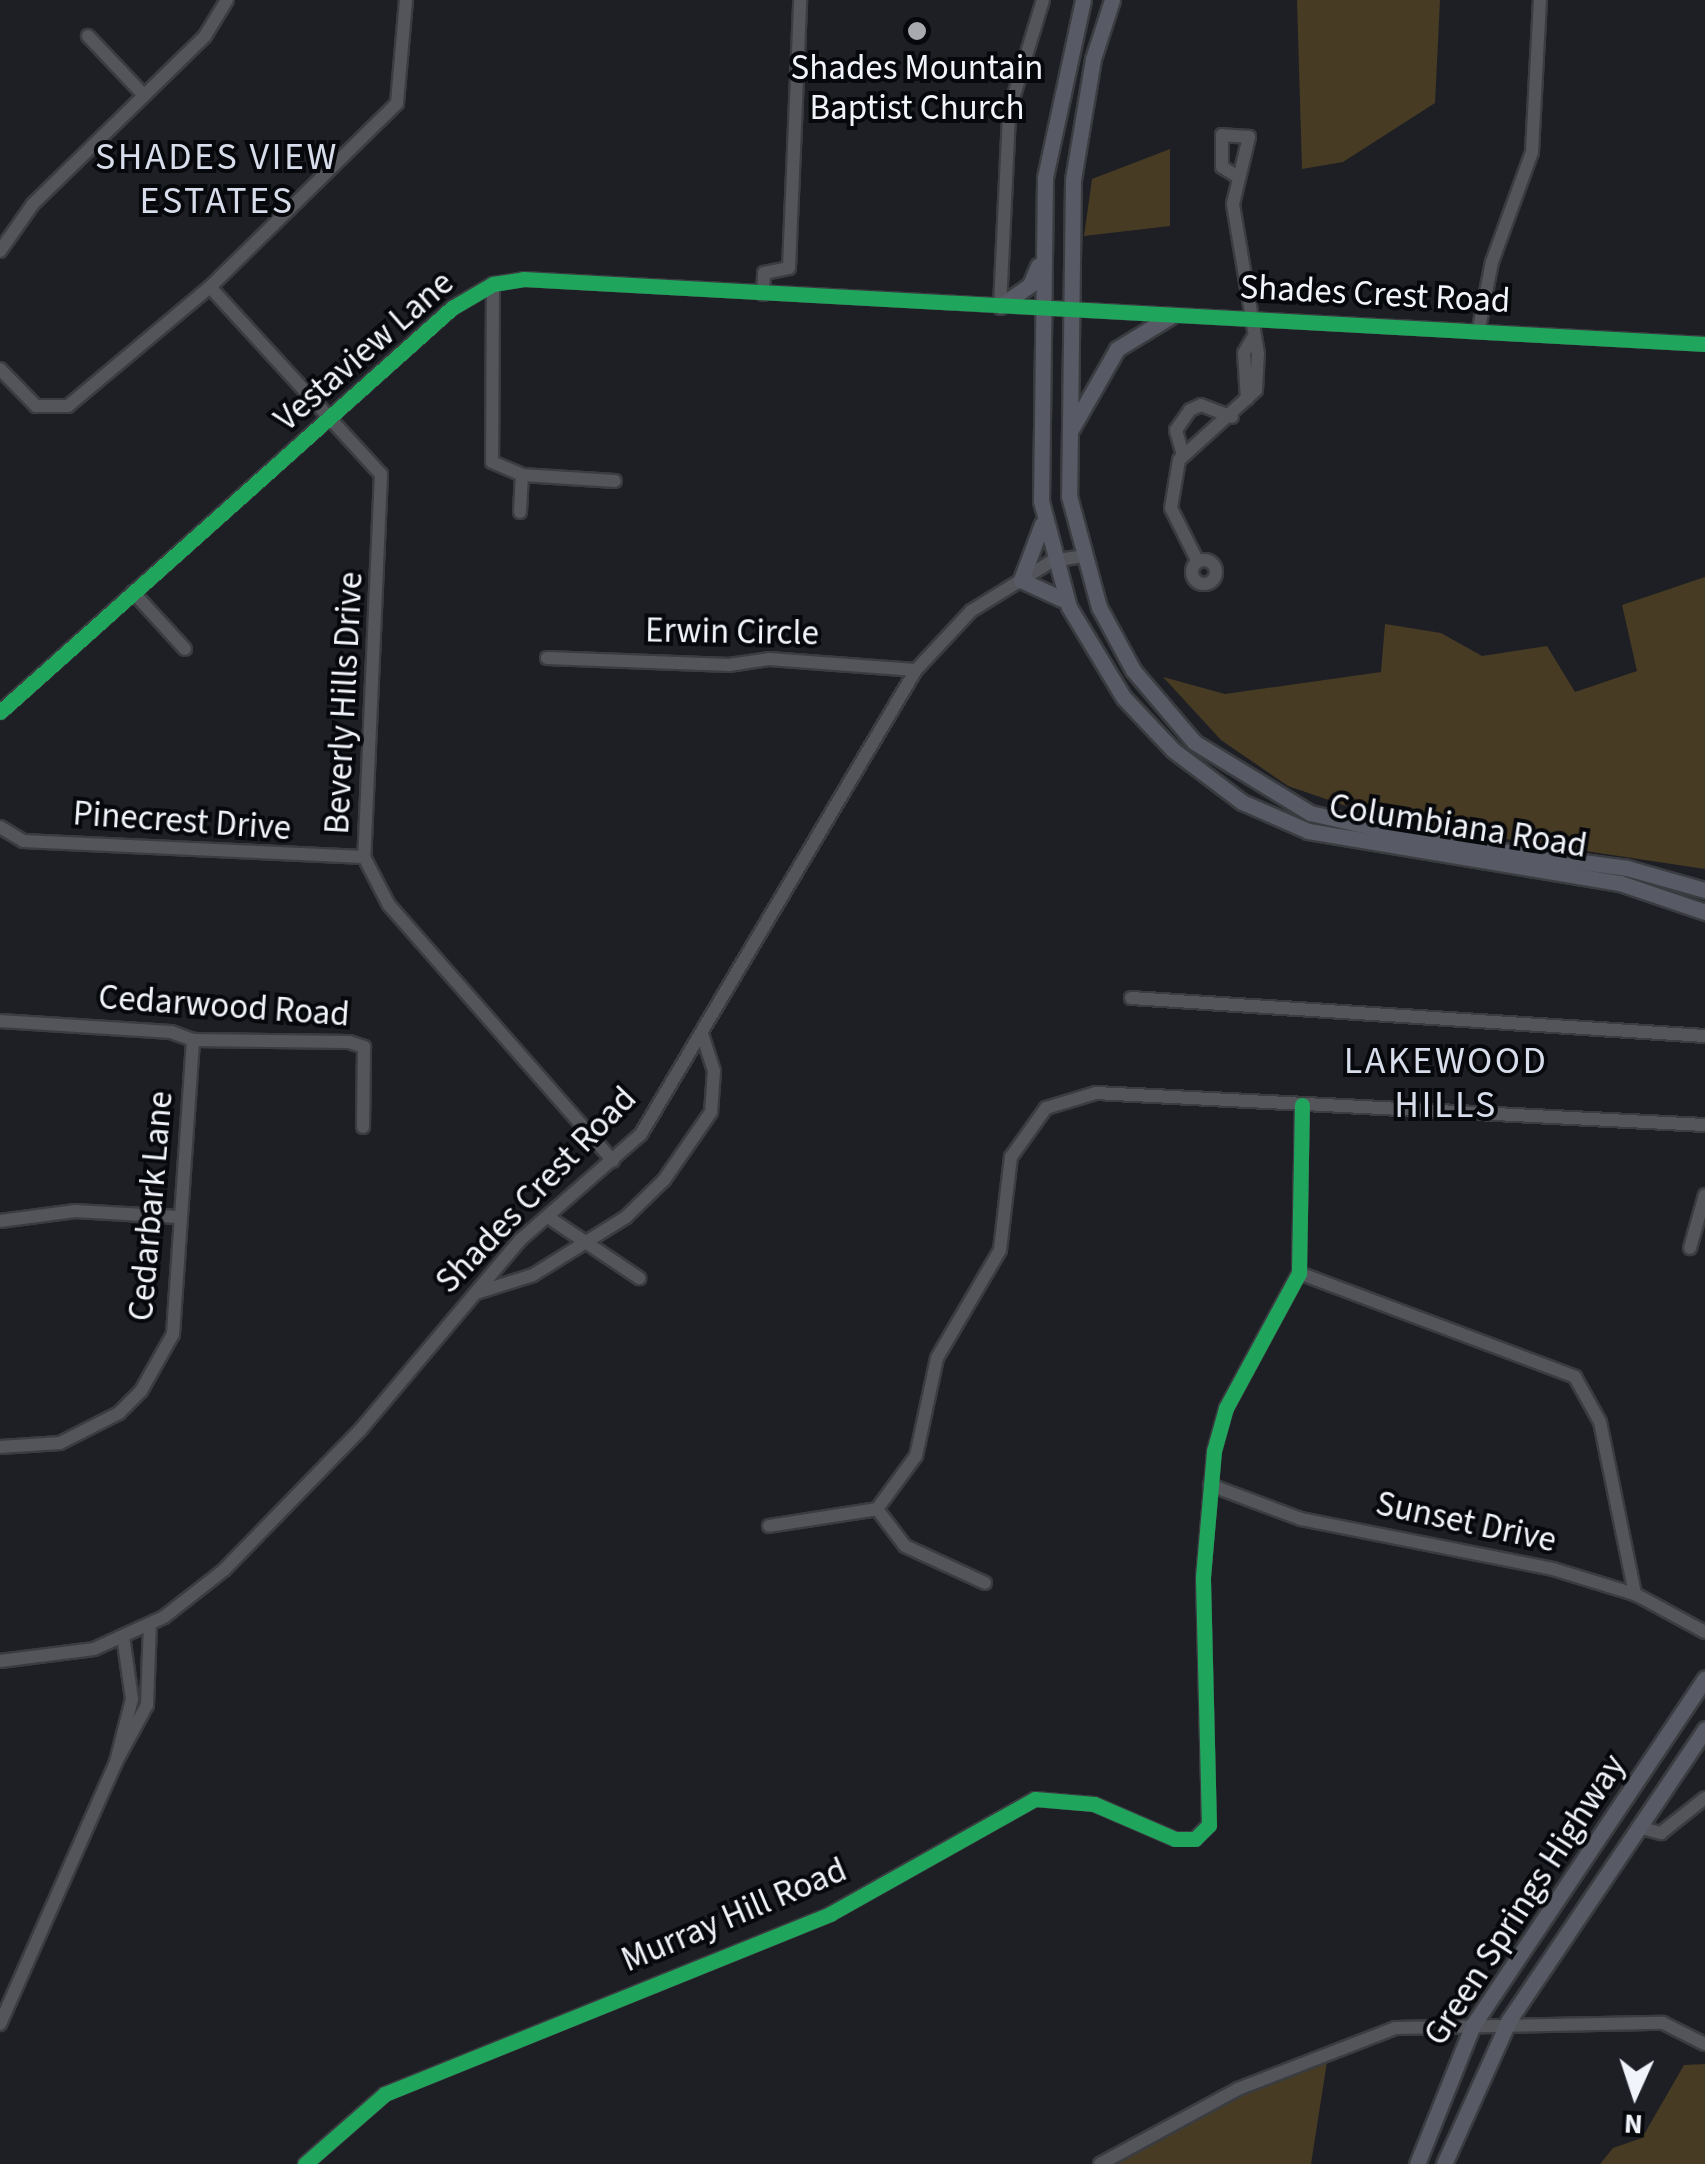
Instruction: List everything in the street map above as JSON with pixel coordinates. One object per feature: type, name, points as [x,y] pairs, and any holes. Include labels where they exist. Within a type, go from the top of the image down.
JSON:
[{"type":"main road","name":"Columbiana Road","points":[[1083,0],[1046,178],[1042,310],[1044,516],[1052,560],[1068,607],[1124,698],[1172,750],[1242,802],[1360,845],[1621,875],[1705,912]]},
{"type":"main road","name":"Columbiana Road","points":[[1112,0],[1093,58],[1074,180],[1068,437],[1082,556],[1099,607],[1139,678],[1194,742],[1263,790],[1310,813],[1373,829],[1705,890]]},
{"type":"main road","points":[[1046,178],[1074,180]]},
{"type":"main road","points":[[1000,306],[1030,284],[1043,253]]},
{"type":"main road","points":[[1068,437],[1117,349],[1171,316]]},
{"type":"main road","points":[[1044,516],[1021,580],[1052,588],[1068,607]]},
{"type":"main road","name":"Green Springs Highway","points":[[1417,2164],[1473,2025],[1705,1678]]},
{"type":"main road","name":"Green Springs Highway","points":[[1444,2164],[1510,2020],[1705,1729]]},
{"type":"street","points":[[0,251],[33,204],[141,92],[205,36],[227,0]]},
{"type":"street","points":[[0,369],[36,406],[68,406],[210,287],[397,103],[406,0]]},
{"type":"street","points":[[762,294],[764,273],[789,268],[800,0]]},
{"type":"street","points":[[1000,306],[1010,112],[1043,0]]},
{"type":"street","points":[[1479,328],[1492,262],[1532,152],[1540,0]]},
{"type":"street","points":[[88,36],[141,92]]},
{"type":"street","points":[[1183,455],[1232,417],[1256,390],[1252,318],[1235,235],[1234,175]]},
{"type":"street","name":"Vestaview Lane","points":[[0,712],[452,308],[493,284],[523,279],[1042,310]]},
{"type":"street","points":[[493,284],[492,462],[522,475],[615,481]]},
{"type":"street","name":"Beverly Hills Drive","points":[[210,287],[381,474],[385,498],[364,857],[389,905],[613,1160]]},
{"type":"street","name":"Shades Crest Road","points":[[1042,310],[1479,328],[1705,344]]},
{"type":"street","points":[[1198,562],[1171,508],[1183,455],[1176,430],[1190,410],[1201,405],[1232,417]]},
{"type":"street","points":[[520,512],[522,475]]},
{"type":"street","name":"Shades Crest Road","points":[[0,1661],[94,1649],[150,1624],[224,1570],[361,1429],[476,1293],[548,1217],[641,1134],[916,670],[970,611],[1052,560],[1082,556]]},
{"type":"street","points":[[133,592],[185,649]]},
{"type":"street","name":"Erwin Circle","points":[[547,658],[729,665],[769,659],[916,670]]},
{"type":"street","name":"Pinecrest Drive","points":[[0,828],[23,841],[364,857]]},
{"type":"street","points":[[1131,998],[1705,1036]]},
{"type":"street","name":"Cedarwood Road","points":[[0,1022],[171,1032],[193,1040],[364,1047],[364,1127]]},
{"type":"street","points":[[476,1293],[533,1276],[646,1200],[711,1112],[714,1072],[702,1034]]},
{"type":"street","name":"Cedarbark Lane","points":[[0,1447],[60,1443],[94,1429],[141,1391],[172,1334],[193,1040]]},
{"type":"street","points":[[769,1526],[878,1509],[916,1456],[937,1358],[1000,1250],[1011,1158],[1046,1108],[1096,1093],[1705,1125]]},
{"type":"street","points":[[1210,1484],[1226,1408],[1299,1273],[1302,1106]]},
{"type":"street","points":[[1690,1248],[1705,1196]]},
{"type":"street","points":[[0,1221],[75,1211],[178,1217]]},
{"type":"street","points":[[548,1217],[638,1278]]},
{"type":"street","points":[[1299,1273],[1575,1377],[1600,1422],[1636,1594]]},
{"type":"street","name":"Sunset Drive","points":[[1210,1484],[1301,1519],[1554,1570],[1636,1594],[1705,1632]]},
{"type":"street","name":"Murray Hill Road","points":[[305,2164],[344,2122],[398,2088],[830,1914],[1035,1799],[1075,1799],[1175,1839],[1195,1839],[1209,1826],[1206,1719],[1210,1484]]},
{"type":"street","points":[[878,1509],[882,1526],[905,1546],[986,1583]]},
{"type":"street","points":[[0,2024],[116,1762],[147,1705],[150,1624]]},
{"type":"street","points":[[116,1762],[132,1699],[123,1636]]},
{"type":"street","points":[[1638,1827],[1661,1832],[1705,1798]]},
{"type":"street","points":[[1100,2164],[1342,2044],[1395,2028],[1510,2020],[1663,2022],[1705,2044]]},
{"type":"shaded area","points":[[1297,0],[1440,0],[1435,103],[1343,162],[1302,169]]},
{"type":"shaded area","points":[[1170,149],[1170,226],[1084,236],[1092,179]]},
{"type":"shaded area","points":[[1705,577],[1705,869],[1393,822],[1288,786],[1221,740],[1163,677],[1225,694],[1381,672],[1385,624],[1441,633],[1482,656],[1547,646],[1575,692],[1637,671],[1622,605]]},
{"type":"shaded area","points":[[1329,2049],[1311,2164],[1100,2164]]},
{"type":"shaded area","points":[[1705,2064],[1705,2164],[1600,2164],[1613,2148],[1642,2138],[1684,2065]]},
{"type":"cycle path","points":[[0,712],[452,308],[493,284],[523,279],[1705,344]]},
{"type":"cycle path","points":[[305,2164],[385,2094],[830,1914],[1035,1799],[1094,1804],[1175,1839],[1195,1839],[1209,1825],[1203,1577],[1214,1451],[1226,1408],[1299,1273],[1302,1105]]},
{"type":"place","name":"Shades Mountain Baptist Church","points":[[917,31]]},
{"type":"district","name":"SHADES VIEW ESTATES","points":[[217,180]]},
{"type":"district","name":"LAKEWOOD HILLS","points":[[1446,1084]]}]
